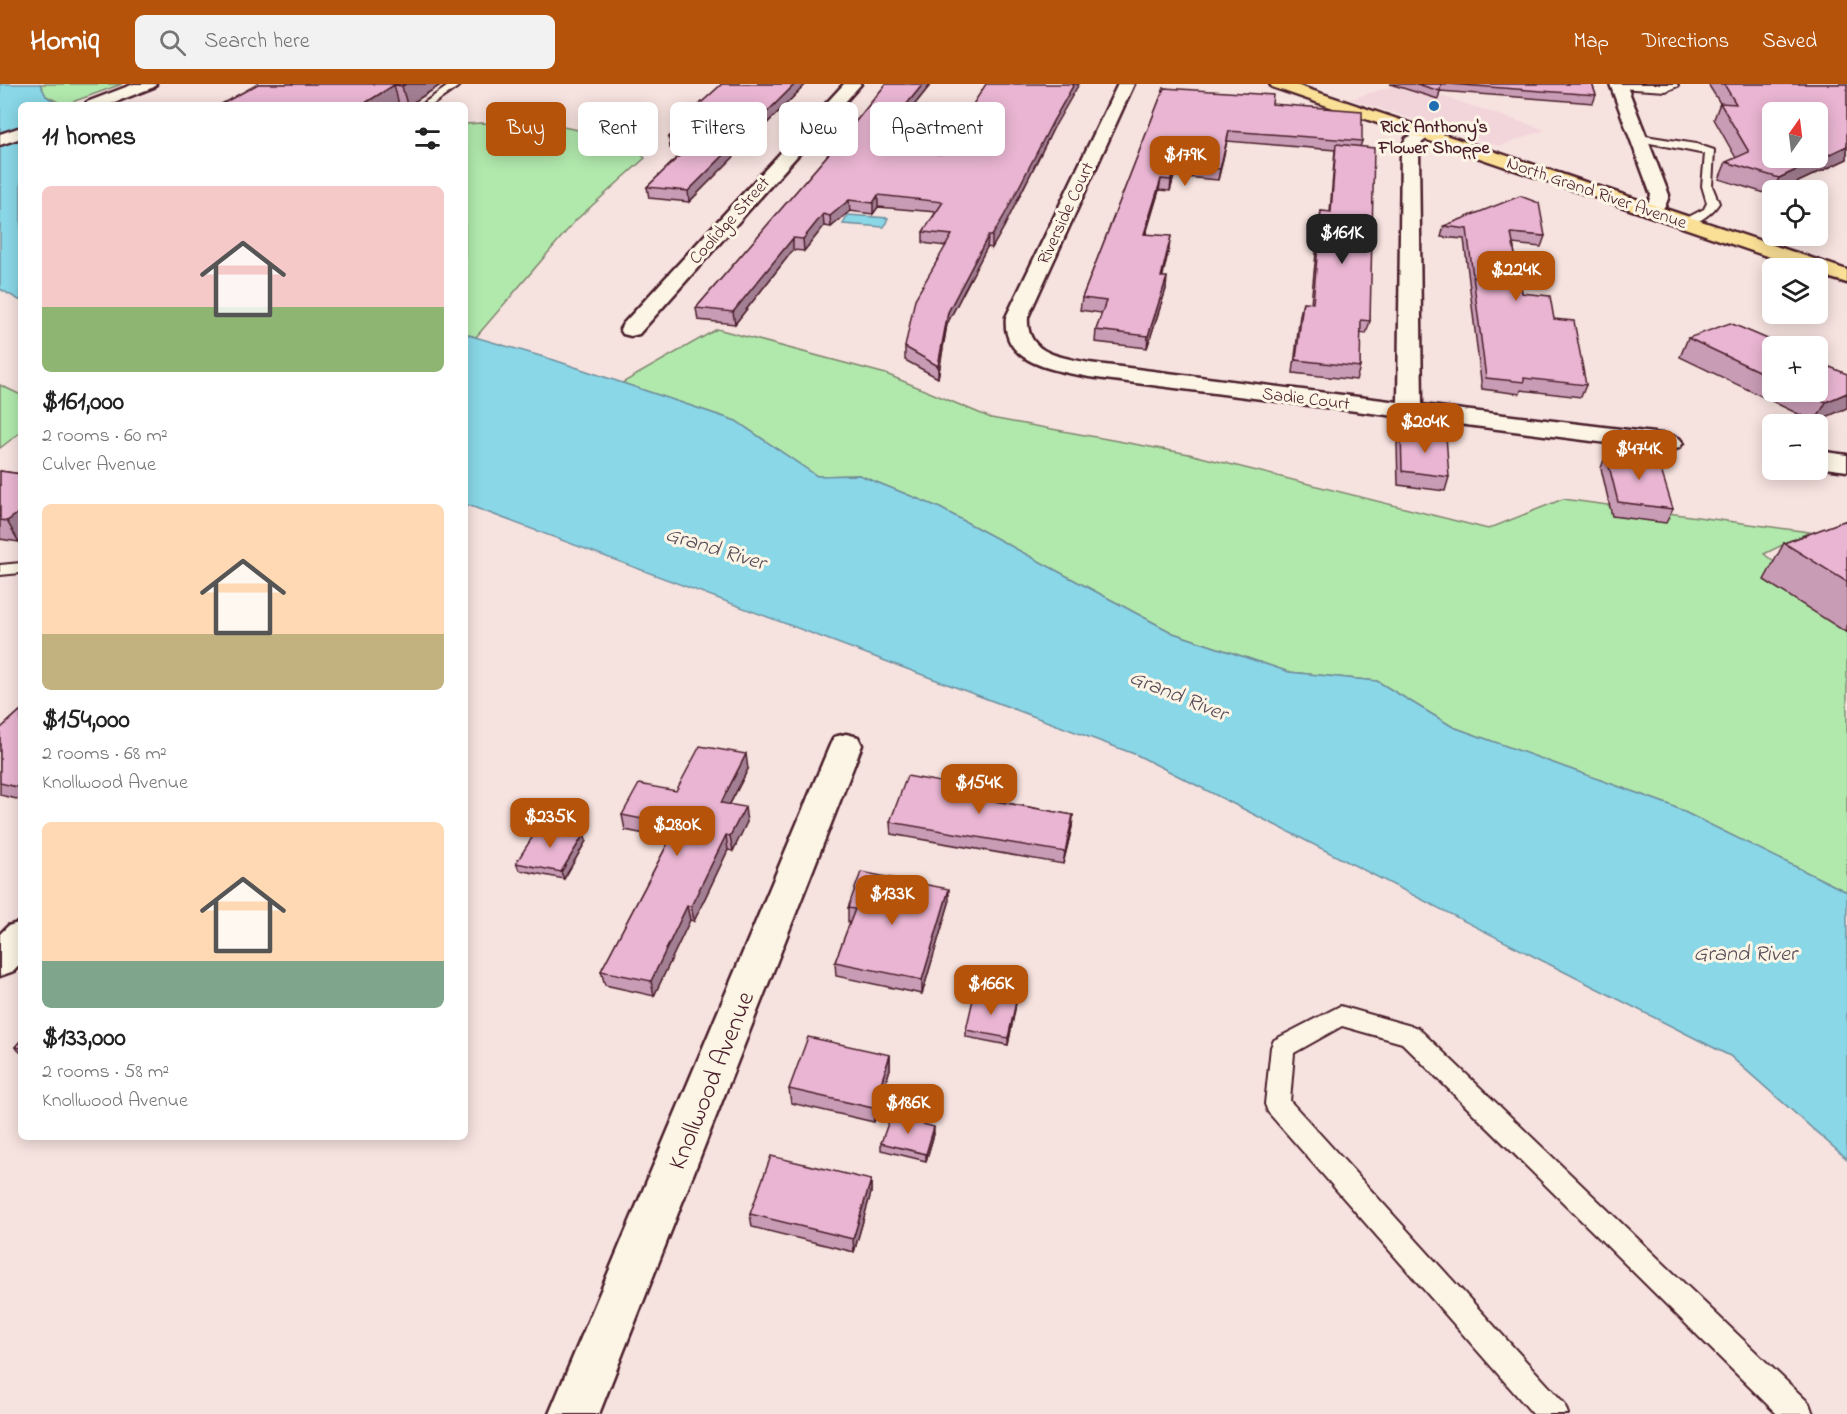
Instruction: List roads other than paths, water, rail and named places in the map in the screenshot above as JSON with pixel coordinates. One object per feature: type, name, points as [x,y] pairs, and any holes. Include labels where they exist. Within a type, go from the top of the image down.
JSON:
[{"type":"main road","name":"North Grand River Avenue","points":[[1278,84],[1847,277]]},
{"type":"street","points":[[101,102],[148,84]]},
{"type":"street","name":"Coolidge Street","points":[[630,329],[853,84]]},
{"type":"street","name":"Riverside Court","points":[[1020,343],[1014,328],[1017,316],[1126,84]]},
{"type":"street","points":[[1618,85],[1660,195],[1658,203],[1651,210]]},
{"type":"street","points":[[0,140],[18,133]]},
{"type":"street","points":[[1410,411],[1410,149],[1412,142],[1424,134]]},
{"type":"street","name":"Sadie Court","points":[[1020,343],[1035,356],[1089,370],[1670,443]]},
{"type":"street","points":[[1828,460],[1847,463]]},
{"type":"street","name":"Knollwood Avenue","points":[[574,1414],[846,745]]},
{"type":"street","points":[[0,960],[18,940]]},
{"type":"lane","points":[[430,102],[457,84]]},
{"type":"lane","points":[[1618,85],[1666,88],[1673,86],[1672,84]]},
{"type":"lane","points":[[1639,138],[1696,147],[1710,152],[1707,186],[1713,203],[1708,211],[1685,222]]},
{"type":"lane","points":[[0,570],[18,568]]},
{"type":"lane","points":[[1553,1414],[1277,1104],[1283,1047],[1340,1016],[1410,1035],[1798,1414]]},
{"type":"water","points":[[0,84],[40,84],[46,96],[55,102],[18,102],[18,299],[0,289]]},
{"type":"water","points":[[848,215],[888,218],[884,227],[843,224]]},
{"type":"water","name":"Grand River","points":[[468,335],[554,360],[736,421],[817,476],[859,475],[938,507],[1173,633],[1289,672],[1377,681],[1453,727],[1670,805],[1847,892],[1847,1159],[1730,1056],[1137,755],[468,505]]},
{"type":"place","name":"Rick Anthony's Flower Shoppe","points":[[1434,106]]}]
